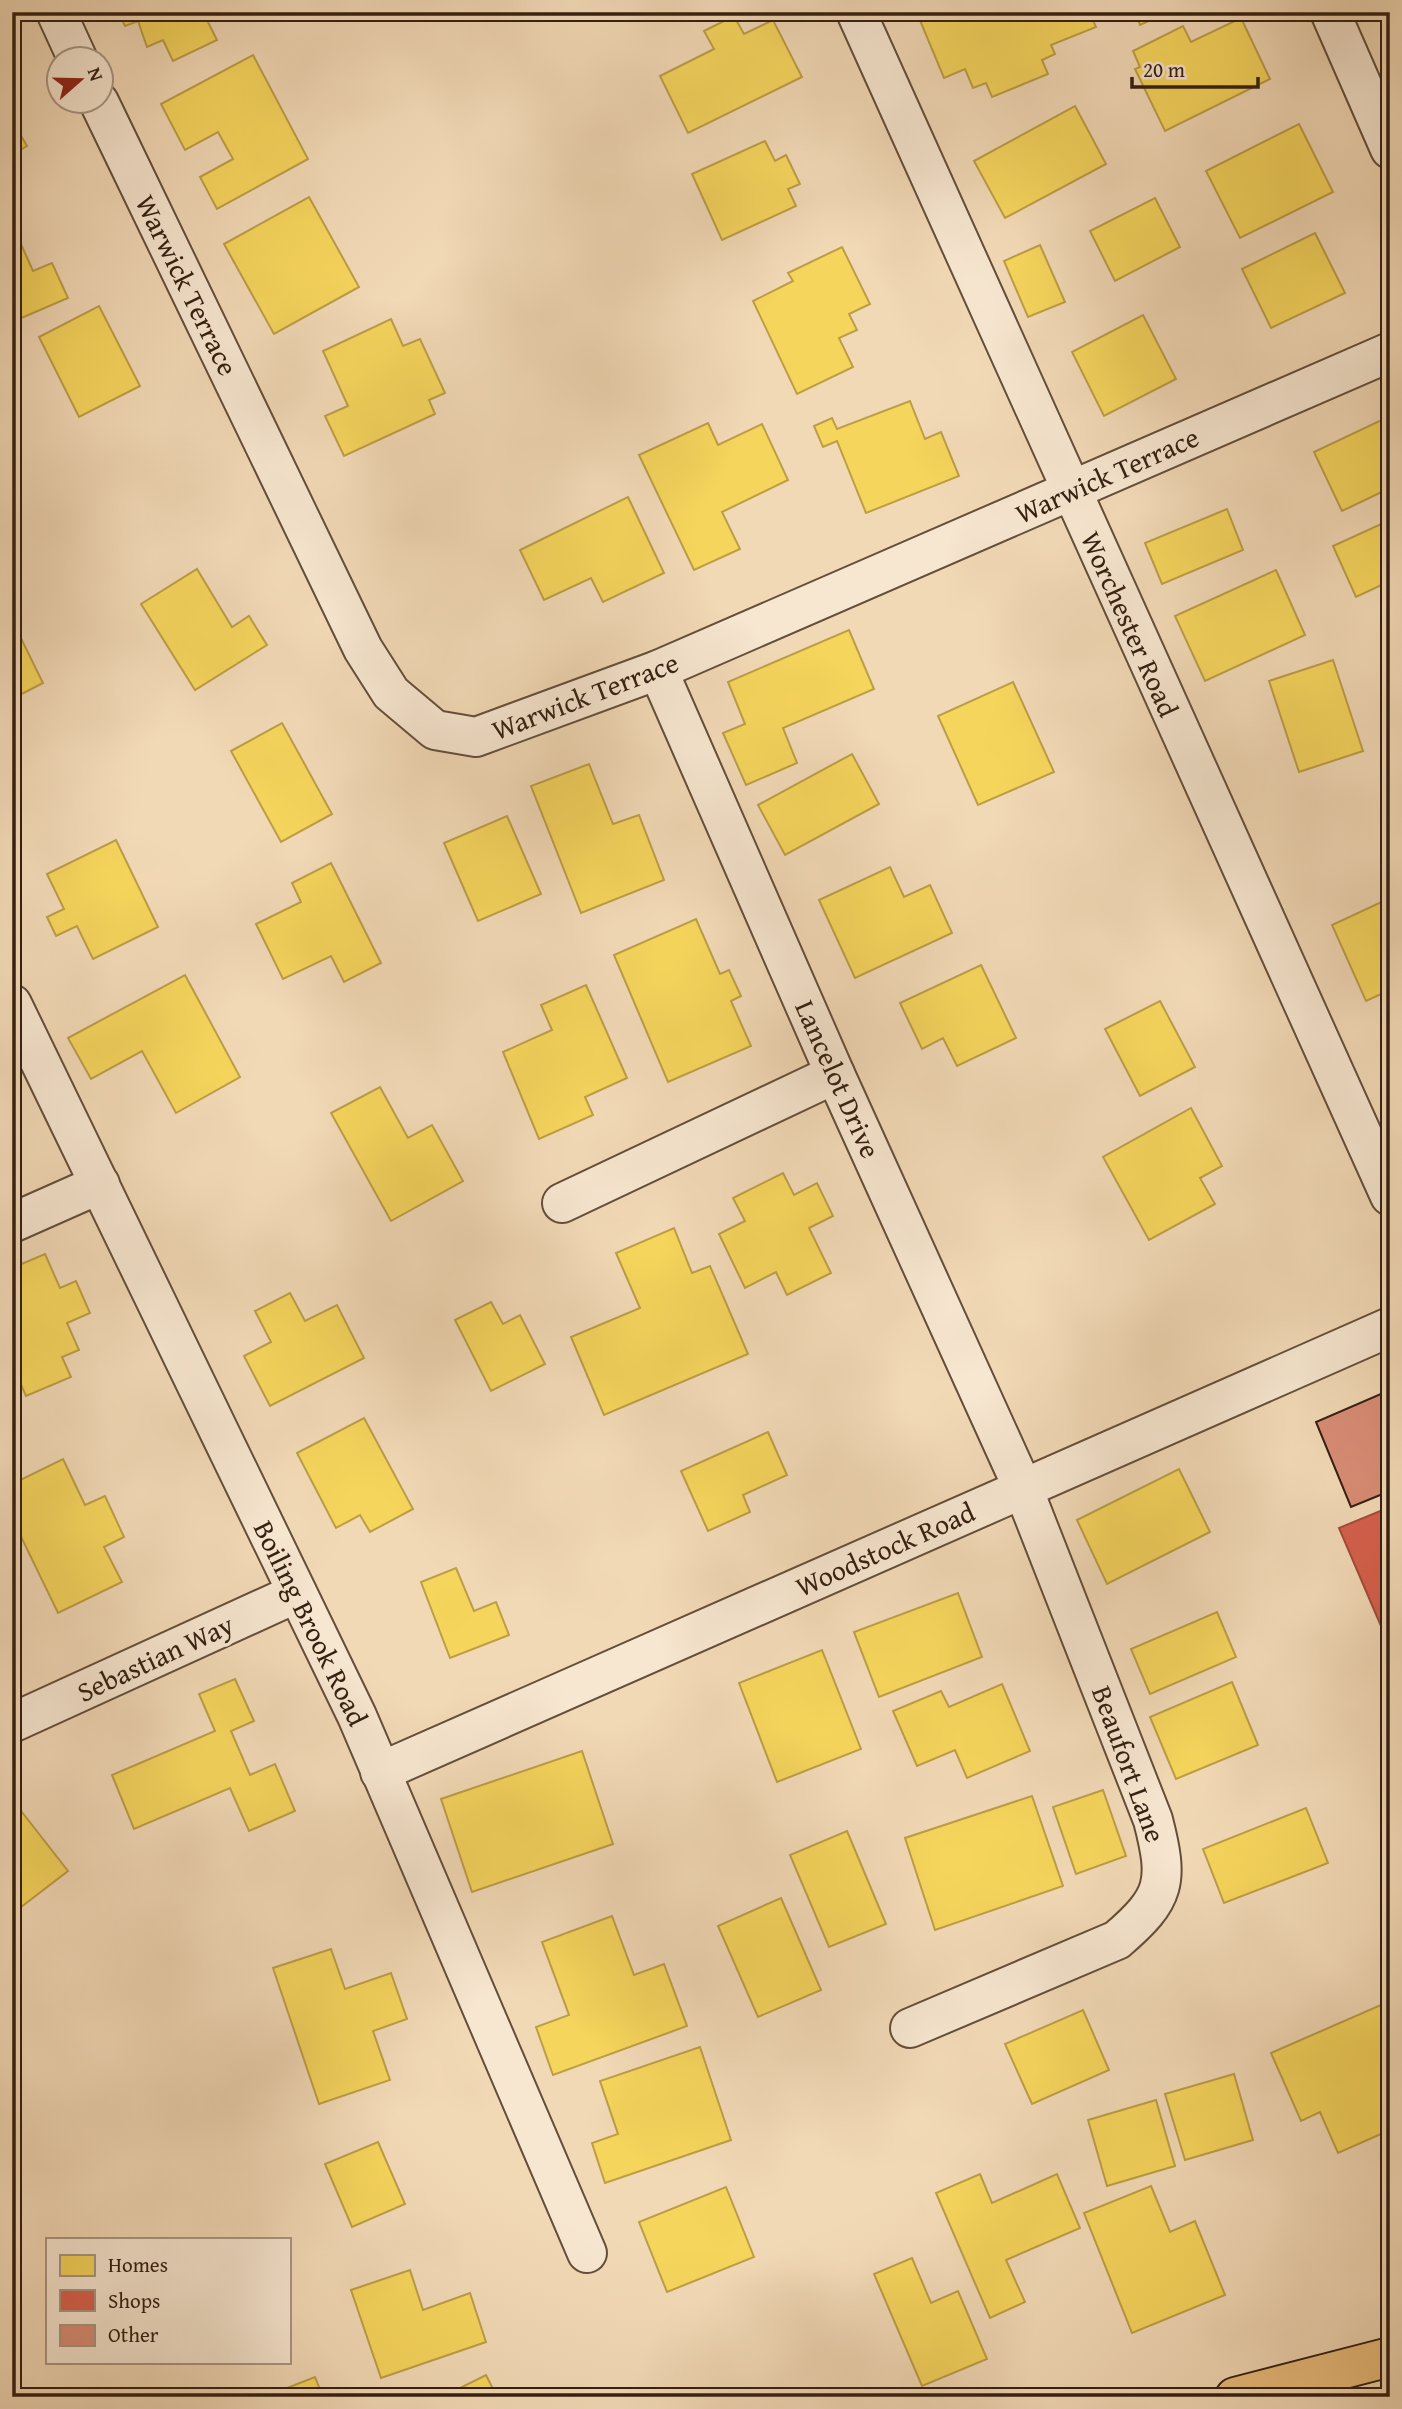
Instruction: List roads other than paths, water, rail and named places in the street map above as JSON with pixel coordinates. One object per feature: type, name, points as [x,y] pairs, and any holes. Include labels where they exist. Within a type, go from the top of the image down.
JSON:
[{"type":"main road","points":[[1236,2397],[1390,2357]]},
{"type":"street","points":[[56,12],[72,46]]},
{"type":"street","name":"Worchester Road","points":[[856,12],[1390,1196]]},
{"type":"street","points":[[1330,12],[1390,149]]},
{"type":"street","name":"Warwick Terrace","points":[[106,116],[363,649],[391,693],[435,730],[476,737],[658,670],[1390,352]]},
{"type":"street","name":"Lancelot Drive","points":[[658,670],[835,1074],[1022,1486]]},
{"type":"street","name":"Boiling Brook Road","points":[[12,1004],[297,1593],[380,1772],[587,2253]]},
{"type":"street","points":[[562,1203],[835,1074]]},
{"type":"street","points":[[12,1223],[100,1184]]},
{"type":"street","name":"Woodstock Road","points":[[380,1772],[642,1659],[1022,1486],[1390,1327]]},
{"type":"street","name":"Beaufort Lane","points":[[910,2028],[1117,1940],[1142,1918],[1160,1891],[1163,1860],[1153,1820],[1022,1486]]},
{"type":"street","name":"Sebastian Way","points":[[12,1723],[297,1593]]}]
